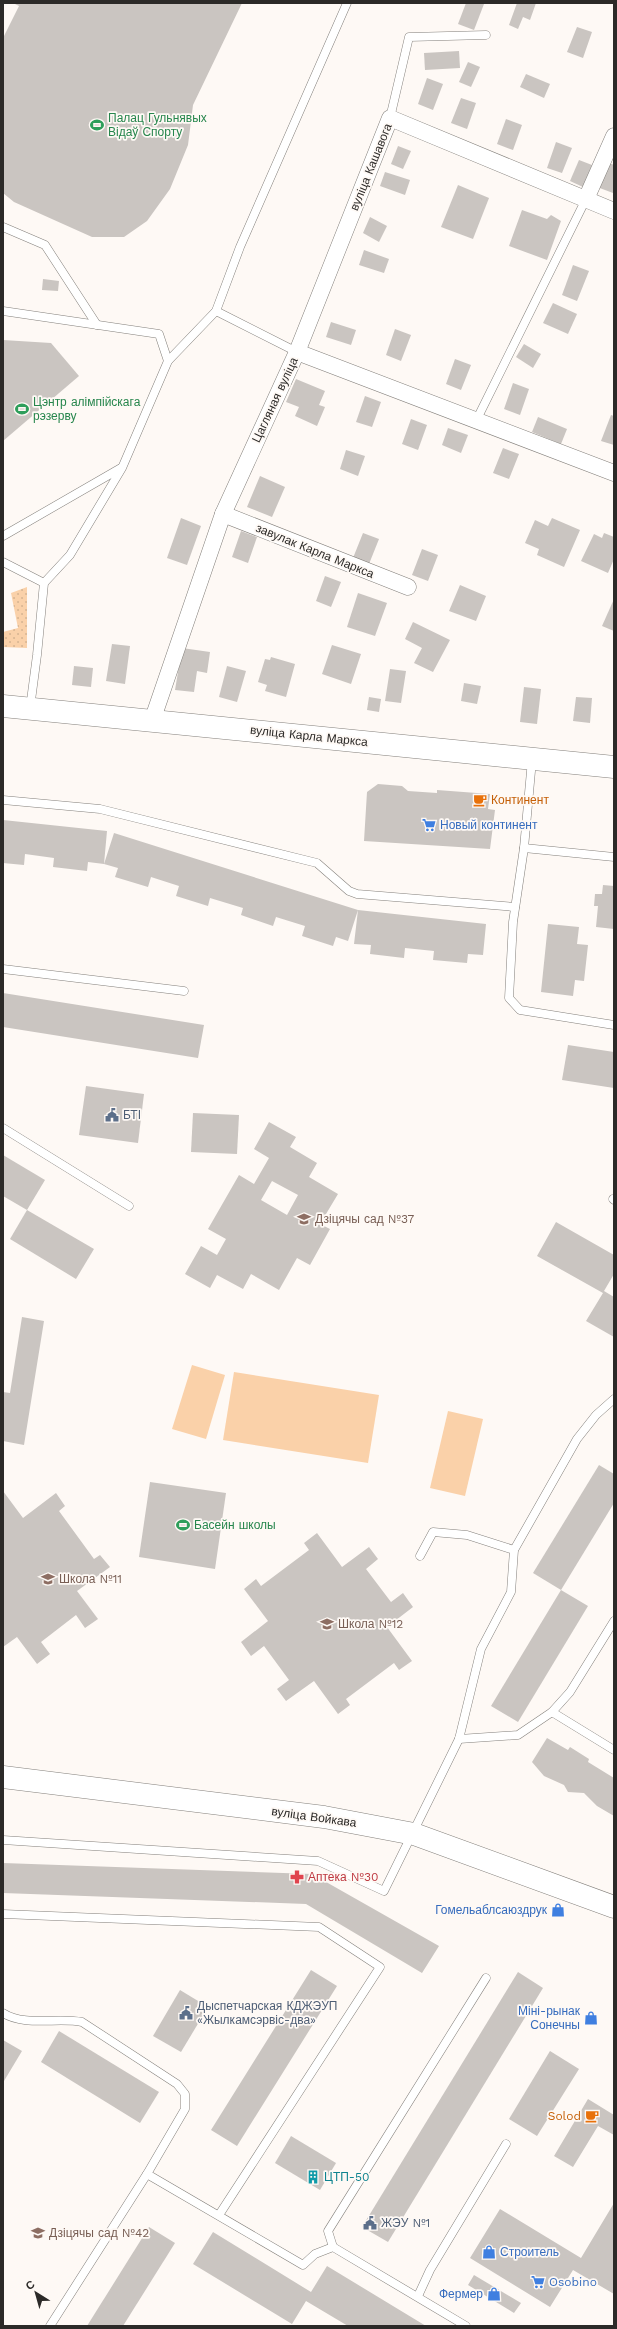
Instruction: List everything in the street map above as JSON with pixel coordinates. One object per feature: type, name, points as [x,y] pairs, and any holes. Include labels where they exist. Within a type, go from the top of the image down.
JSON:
[{"type":"main road","name":"вуліца Карла Маркса","points":[[3,706],[614,767]]},
{"type":"main road","name":"вуліца Войкава","points":[[3,1777],[324,1817],[414,1834],[614,1907]]},
{"type":"street","name":"вуліца Кашавога","points":[[297,352],[390,118],[614,211]]},
{"type":"street","points":[[586,200],[614,136]]},
{"type":"street","name":"Цагляная вуліца","points":[[152,721],[223,514],[297,352],[614,473]]},
{"type":"street","name":"завулак Карла Маркса","points":[[223,514],[408,587]]},
{"type":"lane","points":[[30,708],[44,583],[70,555],[122,468],[168,361],[216,311],[240,247],[347,3]]},
{"type":"lane","points":[[390,118],[409,37],[486,35]]},
{"type":"lane","points":[[476,421],[586,200]]},
{"type":"lane","points":[[3,227],[45,245],[96,325]]},
{"type":"lane","points":[[3,311],[159,334],[168,361]]},
{"type":"lane","points":[[216,311],[297,352]]},
{"type":"lane","points":[[3,536],[122,468]]},
{"type":"lane","points":[[3,562],[44,583]]},
{"type":"lane","points":[[532,759],[524,848],[515,907],[510,998],[520,1010],[614,1025]]},
{"type":"lane","points":[[3,800],[100,809],[317,863],[349,891],[357,894],[515,907]]},
{"type":"lane","points":[[524,848],[614,856]]},
{"type":"lane","points":[[3,969],[184,991]]},
{"type":"lane","points":[[3,1128],[129,1206]]},
{"type":"lane","points":[[3,1840],[318,1861],[384,1891],[414,1834],[459,1739],[481,1649],[511,1592],[514,1550],[577,1439],[596,1415],[614,1399]]},
{"type":"lane","points":[[420,1556],[433,1532],[467,1535],[514,1550]]},
{"type":"lane","points":[[459,1739],[518,1735],[552,1712],[570,1692],[614,1622]]},
{"type":"lane","points":[[552,1712],[614,1750]]},
{"type":"lane","points":[[3,1914],[319,1927],[380,1967],[219,2215]]},
{"type":"lane","points":[[466,2326],[333,2246],[328,2231],[486,1978]]},
{"type":"lane","points":[[3,2013],[23,2020],[68,2019],[82,2022],[181,2089],[185,2094],[186,2109],[147,2174],[50,2326]]},
{"type":"lane","points":[[418,2296],[430,2270],[506,2144]]},
{"type":"lane","points":[[147,2174],[303,2265],[315,2254],[333,2246]]},
{"type":"shaded area","points":[[27,587],[27,648],[3,647],[3,632],[18,628],[11,593]]},
{"type":"shaded area","points":[[192,1365],[225,1375],[206,1439],[172,1429]]},
{"type":"shaded area","points":[[234,1372],[379,1395],[368,1463],[223,1440]]},
{"type":"shaded area","points":[[448,1411],[483,1419],[465,1496],[430,1488]]},
{"type":"building","name":"Палац Гульнявых Відаў Спорту","points":[[13,3],[242,3],[193,105],[188,145],[170,189],[147,221],[124,237],[92,237],[14,202],[3,193],[3,38],[19,6]]},
{"type":"building","points":[[466,3],[484,4],[474,30],[458,24]]},
{"type":"building","points":[[517,3],[536,3],[530,20],[523,17],[518,29],[509,25]]},
{"type":"building","points":[[577,27],[592,32],[583,58],[567,52]]},
{"type":"building","points":[[459,51],[460,68],[425,70],[424,53]]},
{"type":"building","points":[[468,62],[480,67],[471,87],[459,82]]},
{"type":"building","points":[[526,74],[550,84],[544,98],[520,87]]},
{"type":"building","points":[[427,78],[443,84],[433,110],[418,104]]},
{"type":"building","points":[[461,98],[476,103],[467,129],[451,123]]},
{"type":"building","points":[[506,119],[522,125],[513,150],[497,144]]},
{"type":"building","points":[[556,142],[572,148],[562,173],[547,168]]},
{"type":"building","points":[[398,146],[411,151],[403,169],[391,164]]},
{"type":"building","points":[[579,160],[592,165],[583,187],[570,181]]},
{"type":"building","points":[[607,162],[614,165],[613,193],[597,187]]},
{"type":"building","points":[[385,172],[410,180],[405,195],[380,186]]},
{"type":"building","points":[[458,185],[489,198],[473,239],[441,227]]},
{"type":"building","points":[[522,210],[547,219],[551,215],[561,221],[547,260],[509,246]]},
{"type":"building","points":[[370,217],[387,226],[379,242],[363,233]]},
{"type":"building","points":[[364,250],[389,259],[384,273],[359,265]]},
{"type":"building","points":[[573,265],[589,271],[577,301],[562,295]]},
{"type":"building","points":[[43,279],[59,281],[58,291],[42,290]]},
{"type":"building","points":[[553,303],[577,314],[568,334],[543,323]]},
{"type":"building","points":[[331,322],[356,330],[351,345],[326,337]]},
{"type":"building","points":[[395,329],[411,335],[401,361],[386,355]]},
{"type":"building","name":"Цэнтр алімпійскага рэзерву","points":[[3,340],[51,343],[79,376],[3,441]]},
{"type":"building","points":[[524,344],[541,354],[533,368],[516,357]]},
{"type":"building","points":[[455,359],[471,365],[461,390],[446,384]]},
{"type":"building","points":[[296,379],[325,391],[319,405],[325,407],[317,426],[295,416],[299,407],[286,402]]},
{"type":"building","points":[[513,383],[529,389],[520,415],[504,409]]},
{"type":"building","points":[[365,396],[381,402],[372,427],[356,422]]},
{"type":"building","points":[[611,415],[614,416],[614,445],[601,441]]},
{"type":"building","points":[[538,417],[567,429],[561,444],[532,432]]},
{"type":"building","points":[[411,419],[427,425],[418,450],[402,444]]},
{"type":"building","points":[[448,428],[468,435],[461,453],[442,445]]},
{"type":"building","points":[[503,448],[519,454],[509,479],[493,473]]},
{"type":"building","points":[[346,450],[365,456],[358,476],[340,469]]},
{"type":"building","points":[[260,476],[285,487],[272,517],[247,507]]},
{"type":"building","points":[[181,518],[201,526],[187,565],[167,558]]},
{"type":"building","points":[[552,518],[580,530],[564,567],[537,555],[539,549],[525,543],[535,520],[548,526]]},
{"type":"building","points":[[241,531],[257,537],[248,563],[232,557]]},
{"type":"building","points":[[363,533],[379,539],[369,564],[353,558]]},
{"type":"building","points":[[604,533],[614,537],[614,559],[608,573],[581,561],[594,534],[602,538]]},
{"type":"building","points":[[422,549],[438,555],[428,581],[412,575]]},
{"type":"building","points":[[325,576],[341,582],[331,607],[316,601]]},
{"type":"building","points":[[460,585],[486,596],[476,621],[449,611]]},
{"type":"building","points":[[358,593],[387,603],[375,636],[347,627]]},
{"type":"building","points":[[614,599],[614,631],[602,626]]},
{"type":"building","points":[[413,622],[450,640],[433,672],[414,663],[422,648],[405,639]]},
{"type":"building","points":[[112,644],[130,646],[125,684],[106,681]]},
{"type":"building","points":[[332,645],[361,654],[351,684],[322,674]]},
{"type":"building","points":[[182,648],[210,652],[207,673],[197,671],[194,692],[175,690]]},
{"type":"building","points":[[271,657],[295,664],[286,697],[265,691],[267,685],[258,682],[265,659],[270,660]]},
{"type":"building","points":[[74,666],[93,668],[91,687],[72,685]]},
{"type":"building","points":[[227,666],[246,671],[237,702],[219,697]]},
{"type":"building","points":[[390,669],[406,671],[401,703],[385,701]]},
{"type":"building","points":[[464,683],[481,686],[477,704],[461,701]]},
{"type":"building","points":[[524,687],[541,689],[537,724],[520,722]]},
{"type":"building","points":[[369,697],[381,699],[379,712],[367,710]]},
{"type":"building","points":[[576,697],[592,698],[590,723],[573,721]]},
{"type":"building","name":"Новый континент","points":[[378,784],[402,786],[408,791],[437,793],[437,790],[490,794],[488,809],[495,810],[490,849],[364,841],[367,792]]},
{"type":"building","points":[[3,820],[107,831],[104,864],[88,862],[87,871],[53,867],[54,858],[25,854],[24,865],[3,863]]},
{"type":"building","points":[[114,833],[358,910],[348,941],[336,937],[333,946],[302,936],[305,926],[276,917],[273,926],[241,915],[243,908],[210,898],[208,906],[176,896],[179,886],[151,877],[148,887],[115,877],[118,868],[104,864]]},
{"type":"building","points":[[603,885],[614,886],[614,929],[596,927],[598,906],[594,906],[595,894],[602,894]]},
{"type":"building","points":[[358,910],[486,924],[483,955],[468,954],[467,963],[433,960],[434,951],[405,948],[404,958],[370,954],[371,945],[354,944]]},
{"type":"building","points":[[548,924],[579,927],[577,944],[588,945],[584,981],[575,980],[573,996],[541,992]]},
{"type":"building","points":[[3,993],[204,1025],[198,1058],[3,1027]]},
{"type":"building","points":[[568,1045],[614,1052],[614,1088],[562,1080]]},
{"type":"building","name":"БТІ","points":[[86,1086],[144,1094],[138,1143],[79,1135]]},
{"type":"building","points":[[193,1113],[239,1115],[237,1154],[191,1152]]},
{"type":"building","points":[[269,1122],[296,1137],[290,1147],[317,1163],[309,1177],[338,1194],[320,1224],[330,1229],[310,1265],[297,1258],[279,1290],[251,1274],[243,1289],[217,1275],[210,1288],[185,1274],[201,1246],[217,1255],[226,1239],[208,1229],[239,1175],[254,1184],[269,1158],[254,1149]],"holes":[[[272,1181],[298,1195],[287,1215],[261,1200]]]},
{"type":"building","points":[[3,1155],[45,1180],[27,1210],[3,1196]]},
{"type":"building","points":[[27,1210],[94,1249],[76,1279],[10,1239]]},
{"type":"building","points":[[556,1222],[614,1255],[614,1274],[604,1291],[614,1297],[614,1337],[586,1321],[603,1293],[537,1256]]},
{"type":"building","points":[[22,1317],[44,1321],[24,1445],[3,1441],[3,1392],[10,1393]]},
{"type":"building","points":[[599,1465],[614,1474],[614,1503],[561,1590],[533,1573]]},
{"type":"building","name":"Басейн школы","points":[[150,1482],[226,1493],[215,1569],[139,1557]]},
{"type":"building","name":"Школа №11","points":[[3,1491],[23,1518],[56,1493],[65,1506],[59,1511],[94,1559],[100,1555],[110,1567],[77,1591],[98,1619],[85,1628],[76,1615],[41,1642],[50,1654],[37,1664],[17,1637],[3,1647]]},
{"type":"building","name":"Школа №12","points":[[317,1533],[342,1567],[369,1547],[378,1559],[366,1569],[391,1602],[403,1593],[413,1607],[387,1627],[412,1661],[399,1670],[394,1663],[346,1699],[350,1705],[338,1714],[314,1681],[286,1701],[277,1689],[289,1680],[264,1646],[251,1656],[241,1642],[268,1621],[244,1589],[256,1579],[261,1586],[309,1550],[304,1543]]},
{"type":"building","points":[[561,1590],[588,1606],[518,1722],[491,1706]]},
{"type":"building","points":[[547,1738],[568,1750],[570,1747],[589,1759],[588,1762],[614,1778],[614,1816],[597,1806],[584,1793],[568,1792],[564,1785],[544,1776],[532,1762]]},
{"type":"building","points":[[3,1863],[312,1874],[439,1946],[422,1973],[306,1904],[3,1893]]},
{"type":"building","points":[[311,1970],[337,1986],[237,2146],[211,2130]]},
{"type":"building","points":[[518,1972],[543,1988],[388,2242],[362,2227]]},
{"type":"building","points":[[180,1990],[208,2007],[181,2052],[153,2036]]},
{"type":"building","points":[[59,2031],[159,2092],[140,2123],[41,2062]]},
{"type":"building","points":[[3,2040],[22,2051],[4,2081],[3,2080]]},
{"type":"building","points":[[550,2051],[579,2069],[537,2136],[509,2119]]},
{"type":"building","points":[[588,2099],[614,2115],[614,2135],[598,2126],[573,2167],[554,2156]]},
{"type":"building","name":"ЦТП-50","points":[[291,2136],[336,2163],[320,2190],[275,2163]]},
{"type":"building","name":"Osobino","points":[[614,2203],[614,2294],[573,2270],[550,2307],[470,2258],[500,2209],[581,2258]]},
{"type":"building","points":[[149,2227],[175,2243],[123,2326],[87,2326]]},
{"type":"building","points":[[213,2232],[311,2292],[327,2266],[426,2326],[348,2326],[306,2301],[292,2324],[193,2264]]},
{"type":"building","name":"Фермер","points":[[474,2275],[521,2303],[514,2313],[468,2285]]},
{"type":"place","name":"Палац Гульнявых Відаў Спорту","points":[[97,125]]},
{"type":"place","name":"Цэнтр алімпійскага рэзерву","points":[[22,409]]},
{"type":"place","name":"Континент","points":[[480,800]]},
{"type":"place","name":"Новый континент","points":[[429,825]]},
{"type":"place","name":"БТІ","points":[[112,1115]]},
{"type":"place","name":"Дзіцячы сад №37","points":[[304,1219]]},
{"type":"place","name":"Басейн школы","points":[[183,1525]]},
{"type":"place","name":"Школа №11","points":[[48,1579]]},
{"type":"place","name":"Школа №12","points":[[327,1624]]},
{"type":"place","name":"Аптека №30","points":[[297,1877]]},
{"type":"place","name":"Гомельаблсаюздрук","points":[[558,1910]]},
{"type":"place","name":"Дыспетчарская КДЖЭУП «Жылкамсэрвіс-два»","points":[[186,2013]]},
{"type":"place","name":"Міні-рынак Сонечны","points":[[591,2018]]},
{"type":"place","name":"Solod","points":[[592,2116]]},
{"type":"place","name":"ЦТП-50","points":[[313,2177]]},
{"type":"place","name":"ЖЭУ №1","points":[[370,2223]]},
{"type":"place","name":"Дзіцячы сад №42","points":[[38,2233]]},
{"type":"place","name":"Строитель","points":[[489,2252]]},
{"type":"place","name":"Osobino","points":[[538,2282]]},
{"type":"place","name":"Фермер","points":[[494,2294]]}]
